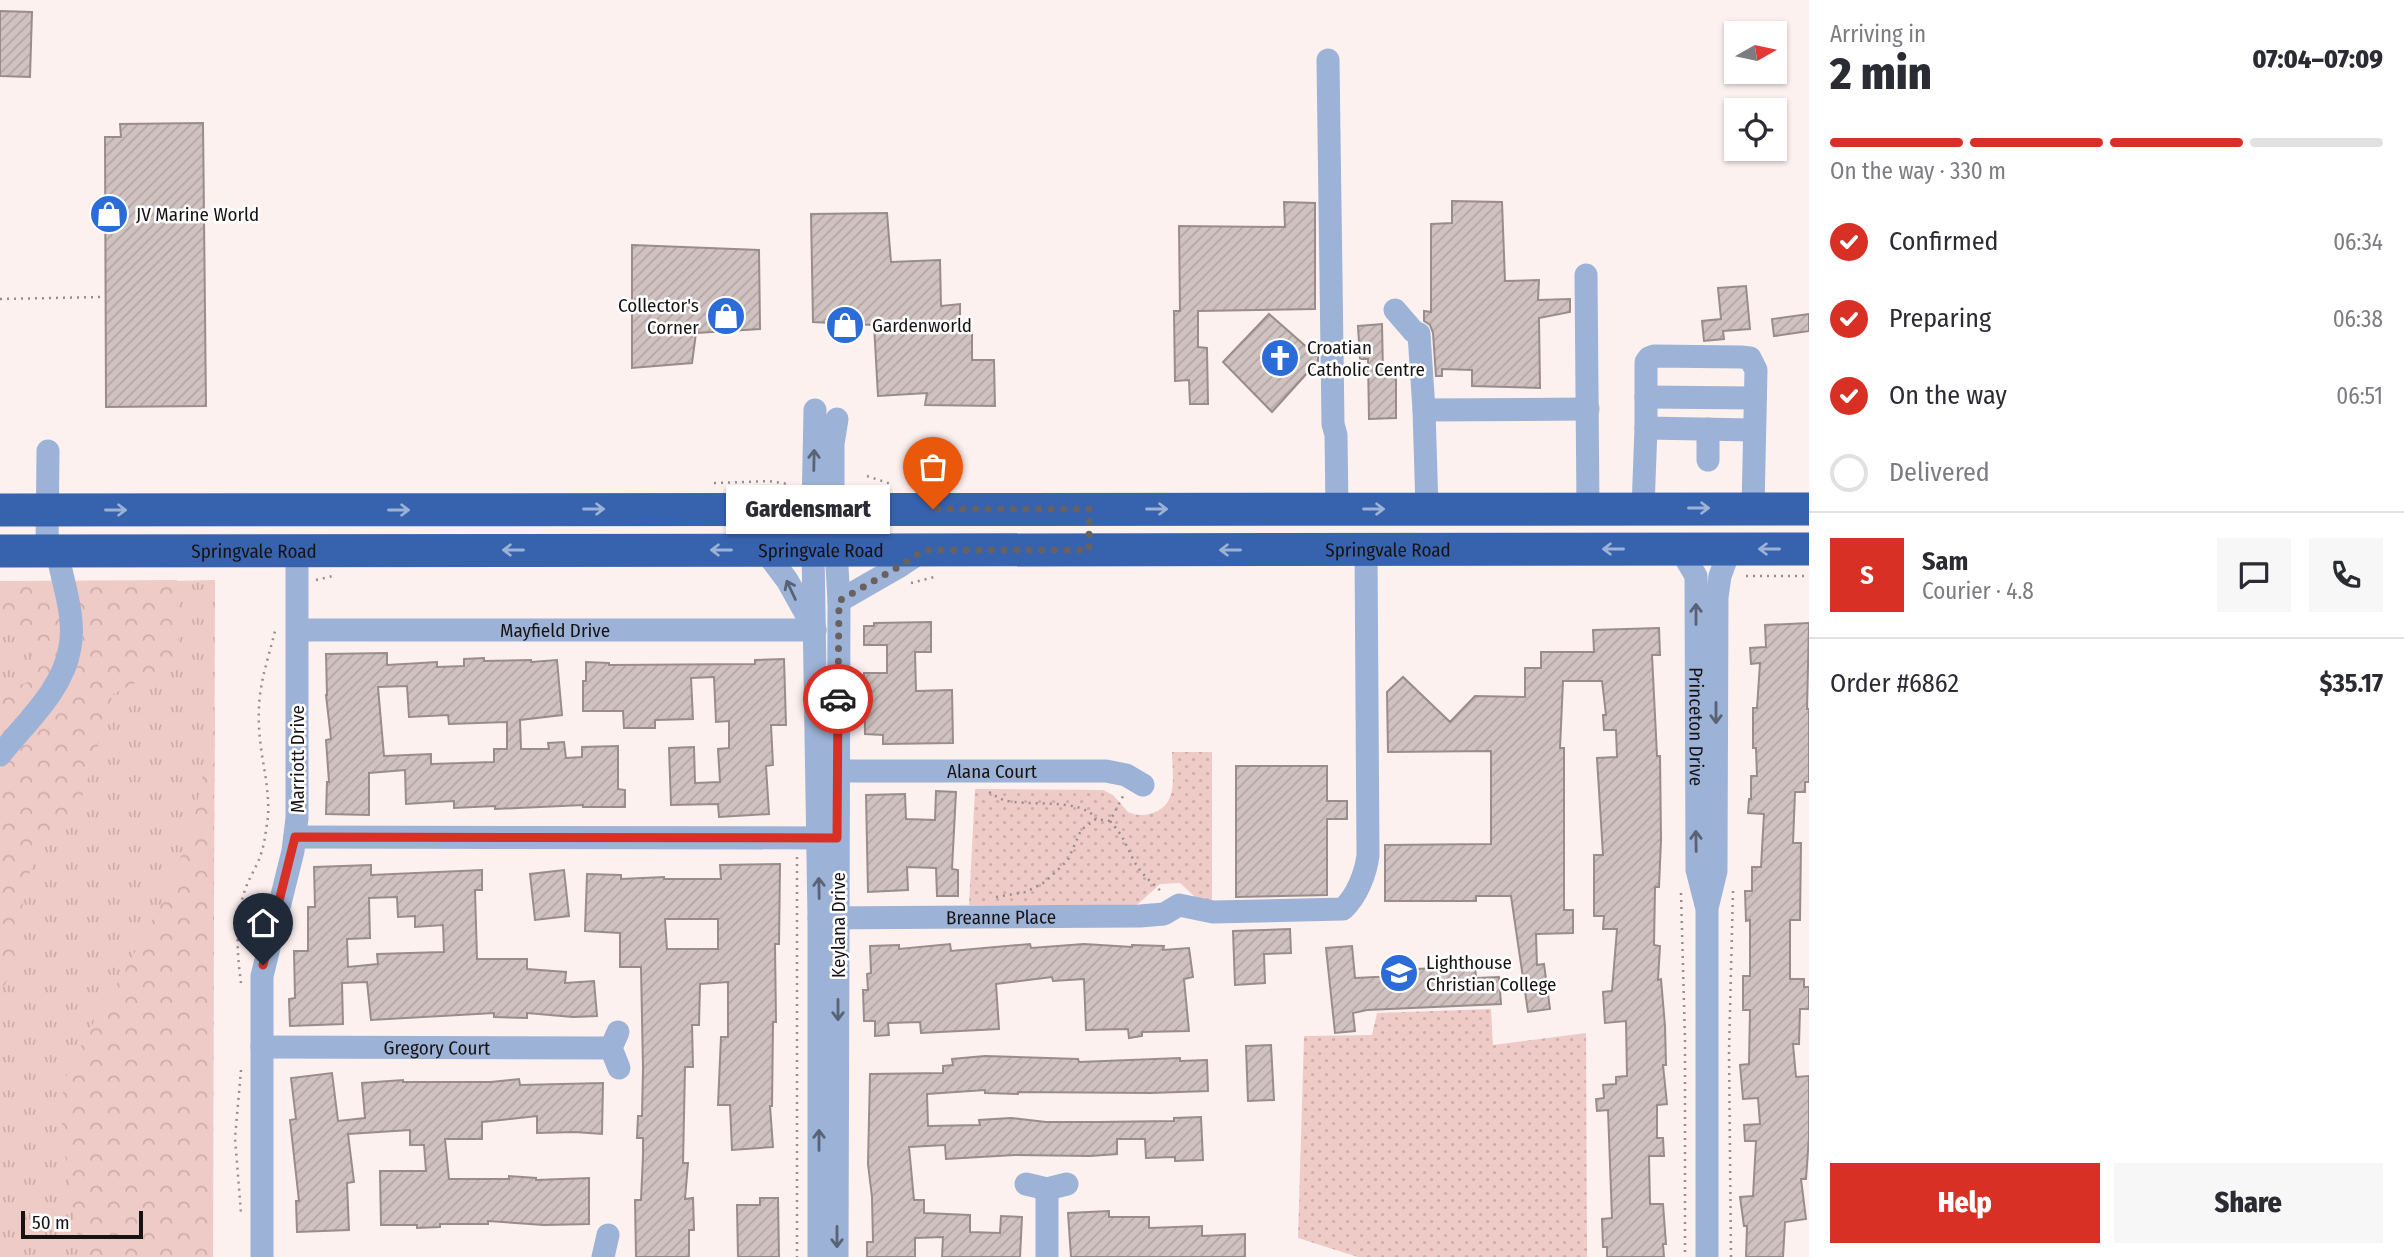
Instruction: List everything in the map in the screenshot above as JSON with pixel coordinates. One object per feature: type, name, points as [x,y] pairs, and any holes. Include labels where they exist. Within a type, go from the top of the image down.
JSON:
[{"type":"highway","name":"Keylana Drive","points":[[823,509],[825,550]]},
{"type":"highway","name":"Springvale Road","points":[[0,510],[1809,509]]},
{"type":"highway","name":"Springvale Road","points":[[0,551],[1809,549]]},
{"type":"street","points":[[1328,60],[1333,424],[1336,435],[1337,509]]},
{"type":"street","points":[[1586,275],[1588,508]]},
{"type":"street","points":[[1395,310],[1414,332],[1419,334],[1427,509]]},
{"type":"street","points":[[1643,508],[1645,368],[1649,358],[1741,356],[1750,358],[1754,363],[1753,508]]},
{"type":"street","points":[[1646,397],[1755,398]]},
{"type":"street","points":[[815,410],[823,509]]},
{"type":"street","points":[[1424,410],[1587,410]]},
{"type":"street","points":[[823,509],[837,419]]},
{"type":"street","points":[[1646,428],[1754,430]]},
{"type":"street","points":[[1708,429],[1708,460]]},
{"type":"street","points":[[0,755],[43,703],[66,665],[71,645],[70,617],[52,551],[48,510],[48,451]]},
{"type":"street","points":[[1089,509],[1089,550]]},
{"type":"street","name":"Princeton Drive","points":[[1680,549],[1696,576],[1706,655],[1706,793],[1716,871],[1707,908],[1707,1257]]},
{"type":"street","name":"Princeton Drive","points":[[1706,655],[1720,576],[1730,549]]},
{"type":"street","name":"Keylana Drive","points":[[817,838],[838,771],[839,601],[825,550]]},
{"type":"street","name":"Keylana Drive","points":[[825,550],[815,630],[817,838],[829,918],[837,1257]]},
{"type":"street","points":[[839,601],[924,550]]},
{"type":"street","points":[[1179,905],[1213,912],[1339,911],[1354,895],[1368,855],[1366,550]]},
{"type":"street","name":"Marriott Drive","points":[[262,1257],[263,965],[295,837],[297,818],[291,634],[298,551]]},
{"type":"street","points":[[765,551],[787,580],[815,630]]},
{"type":"street","name":"Mayfield Drive","points":[[291,634],[815,630]]},
{"type":"street","name":"Alana Court","points":[[838,771],[1106,771],[1138,782]]},
{"type":"street","points":[[295,837],[817,838]]},
{"type":"street","name":"Breanne Place","points":[[829,918],[1139,916],[1164,914],[1179,905]]},
{"type":"street","name":"Keylana Drive","points":[[819,1257],[829,918]]},
{"type":"street","name":"Gregory Court","points":[[262,1047],[616,1049]]},
{"type":"street","points":[[1046,1257],[1047,1186]]},
{"type":"path","points":[[0,299],[103,297]]},
{"type":"path","points":[[269,650],[291,634]]},
{"type":"path","points":[[242,990],[238,947],[240,911],[247,884],[261,853],[268,816],[268,784],[260,744],[258,711],[261,679],[269,650],[291,634]]},
{"type":"path","points":[[976,771],[987,790],[1004,800],[1055,803],[1087,810],[1096,819],[1110,821],[1124,837],[1134,861],[1149,881],[1179,905]]},
{"type":"path","points":[[1110,821],[1138,782]]},
{"type":"path","points":[[993,917],[996,896],[1026,892],[1045,882],[1068,860],[1081,830],[1096,819]]},
{"type":"path","points":[[797,1257],[817,838]]},
{"type":"path","points":[[1731,1257],[1729,1052],[1733,888]]},
{"type":"path","points":[[1681,893],[1685,1040],[1685,1257]]},
{"type":"path","points":[[241,1061],[235,1138],[241,1217]]},
{"type":"green space","points":[[177,580],[179,661],[113,694],[81,801],[34,854],[20,916],[13,973],[0,991],[0,693],[33,680],[30,635],[0,629],[0,581]]},
{"type":"green space","points":[[215,580],[213,1257],[0,1257],[0,585]]},
{"type":"green space","points":[[215,710],[213,1257],[84,1257],[77,1232],[63,1142],[61,1108],[64,1081],[88,1032],[162,902],[192,830]]},
{"type":"green space","points":[[1172,752],[1212,752],[1212,913],[1180,883],[1160,884],[1137,905],[969,905],[975,789],[1103,790],[1113,795],[1128,812],[1148,814],[1163,808],[1168,802],[1173,777]]},
{"type":"green space","points":[[1491,1009],[1493,1045],[1586,1033],[1587,1257],[1358,1257],[1298,1238],[1304,1036],[1372,1035],[1377,1013]]},
{"type":"building","points":[[0,11],[32,12],[30,77],[0,76]]},
{"type":"building","name":"JV Marine World","points":[[203,123],[206,406],[106,407],[105,137],[121,137],[120,124]]},
{"type":"building","points":[[1452,201],[1502,202],[1505,281],[1539,280],[1538,300],[1570,299],[1570,312],[1539,318],[1540,388],[1472,386],[1472,370],[1442,369],[1442,376],[1436,376],[1433,333],[1430,325],[1424,321],[1424,311],[1431,312],[1431,224],[1452,223]]},
{"type":"building","points":[[1284,202],[1315,203],[1315,309],[1198,311],[1198,347],[1207,348],[1208,404],[1190,404],[1189,380],[1175,381],[1174,311],[1180,311],[1179,226],[1285,227]]},
{"type":"building","points":[[887,213],[891,262],[940,260],[941,306],[960,304],[960,326],[972,326],[972,360],[994,360],[995,406],[925,405],[927,393],[878,396],[874,325],[813,322],[811,214]]},
{"type":"building","points":[[632,245],[759,250],[760,329],[696,333],[692,363],[632,368]]},
{"type":"building","points":[[1746,286],[1750,329],[1723,331],[1724,339],[1704,341],[1702,321],[1721,319],[1718,288]]},
{"type":"building","points":[[1269,314],[1318,357],[1318,361],[1272,412],[1223,362]]},
{"type":"building","points":[[1809,314],[1809,331],[1774,336],[1772,319]]},
{"type":"building","points":[[1382,324],[1383,373],[1396,373],[1396,418],[1369,419],[1368,359],[1360,359],[1358,326]]},
{"type":"building","points":[[931,622],[931,652],[915,652],[916,691],[952,690],[953,743],[883,744],[883,735],[865,734],[864,673],[887,673],[887,645],[864,645],[864,626],[874,626],[874,623]]},
{"type":"building","points":[[1809,623],[1809,782],[1805,782],[1805,792],[1795,792],[1793,843],[1801,843],[1800,920],[1790,920],[1790,979],[1804,979],[1804,987],[1809,987],[1809,1009],[1800,1009],[1799,1044],[1793,1044],[1796,1077],[1809,1076],[1806,1179],[1801,1179],[1806,1219],[1785,1222],[1783,1257],[1746,1257],[1747,1226],[1744,1226],[1740,1197],[1753,1196],[1756,1141],[1745,1141],[1744,1125],[1760,1124],[1758,1098],[1743,1099],[1740,1065],[1749,1064],[1750,1010],[1743,1010],[1743,976],[1750,976],[1750,920],[1746,921],[1745,891],[1752,891],[1752,867],[1761,867],[1764,814],[1748,813],[1751,776],[1757,776],[1756,748],[1753,748],[1753,708],[1757,708],[1760,663],[1751,664],[1750,648],[1766,647],[1765,625]]},
{"type":"building","points":[[1659,628],[1660,655],[1652,655],[1657,756],[1660,756],[1661,840],[1659,887],[1655,887],[1654,945],[1660,946],[1658,980],[1661,979],[1665,1026],[1666,1065],[1663,1065],[1667,1104],[1657,1105],[1657,1138],[1663,1138],[1664,1156],[1649,1156],[1650,1204],[1663,1204],[1666,1244],[1663,1244],[1664,1257],[1607,1257],[1607,1247],[1603,1247],[1602,1219],[1612,1218],[1608,1110],[1597,1111],[1596,1099],[1604,1098],[1603,1085],[1616,1084],[1616,1077],[1627,1076],[1626,1021],[1605,1023],[1603,992],[1612,991],[1617,929],[1603,929],[1604,916],[1594,916],[1594,855],[1603,855],[1597,758],[1617,757],[1616,730],[1604,730],[1603,715],[1606,715],[1602,681],[1563,681],[1560,748],[1564,748],[1564,910],[1573,910],[1573,933],[1536,934],[1537,965],[1544,964],[1550,1009],[1528,1012],[1511,896],[1476,896],[1476,901],[1385,901],[1385,845],[1491,844],[1491,751],[1388,752],[1387,692],[1403,677],[1450,722],[1475,696],[1525,697],[1525,668],[1541,668],[1541,652],[1594,652],[1593,630]]},
{"type":"building","points":[[387,653],[387,665],[437,662],[437,667],[464,666],[464,659],[531,662],[557,660],[562,715],[520,720],[521,749],[549,749],[548,743],[564,742],[566,758],[582,757],[582,747],[618,746],[618,789],[625,790],[625,807],[583,805],[495,809],[495,806],[454,808],[454,801],[406,804],[405,770],[369,773],[369,815],[326,814],[329,782],[326,740],[331,739],[326,695],[326,654]],"holes":[[[407,686],[409,717],[448,715],[449,724],[507,722],[507,749],[494,749],[494,762],[431,764],[431,754],[384,756],[378,687]]]},
{"type":"building","points":[[784,659],[786,725],[771,725],[773,765],[766,766],[769,814],[719,817],[718,804],[671,805],[669,748],[694,747],[695,783],[720,782],[718,749],[729,748],[729,721],[716,722],[714,677],[691,678],[693,719],[655,720],[655,728],[624,728],[623,711],[583,711],[586,662],[609,665],[755,664],[755,660]]},
{"type":"building","points":[[1236,766],[1327,766],[1327,801],[1347,801],[1347,819],[1327,819],[1327,895],[1236,897]]},
{"type":"building","points":[[936,791],[956,792],[952,869],[958,870],[958,896],[937,896],[936,868],[907,867],[908,890],[868,892],[866,795],[905,794],[906,819],[935,820]]},
{"type":"building","points":[[780,864],[779,944],[775,944],[776,1022],[773,1022],[770,1106],[773,1147],[732,1150],[730,1105],[718,1105],[721,1037],[728,1037],[728,982],[700,984],[699,1025],[692,1025],[693,1067],[685,1067],[683,1163],[688,1163],[685,1199],[693,1198],[694,1230],[689,1230],[689,1257],[636,1257],[635,1200],[641,1200],[643,1156],[643,1138],[637,1138],[638,1116],[642,1116],[641,967],[620,967],[620,933],[585,931],[587,874],[621,875],[621,879],[721,879],[720,865]],"holes":[[[665,919],[718,919],[718,949],[667,949]]]},
{"type":"building","points":[[371,865],[371,875],[482,870],[482,890],[475,890],[477,959],[527,959],[527,969],[566,972],[565,983],[594,981],[597,1016],[527,1013],[527,1018],[494,1017],[494,1013],[371,1020],[367,982],[342,983],[343,1024],[290,1026],[289,999],[295,998],[294,951],[308,951],[308,907],[315,907],[314,867]],"holes":[[[397,897],[398,917],[415,916],[415,927],[443,925],[444,952],[377,954],[378,964],[348,967],[347,939],[370,938],[369,898]]]},
{"type":"building","points":[[564,870],[569,916],[535,920],[530,874]]},
{"type":"building","points":[[1290,929],[1291,953],[1264,954],[1265,983],[1235,985],[1233,931]]},
{"type":"building","points":[[950,944],[951,951],[1030,944],[1031,948],[1084,944],[1164,946],[1163,950],[1189,948],[1193,977],[1184,979],[1189,1031],[1142,1032],[1142,1036],[1129,1038],[1128,1029],[1086,1030],[1084,979],[1053,981],[1052,977],[996,984],[999,1029],[921,1033],[920,1022],[888,1023],[889,1035],[875,1036],[875,1021],[864,1021],[863,990],[868,990],[867,974],[871,973],[870,946],[899,945],[899,949]]},
{"type":"building","points":[[1352,946],[1355,978],[1397,976],[1397,970],[1475,966],[1476,978],[1499,977],[1501,1004],[1367,1010],[1353,1013],[1355,1031],[1335,1033],[1326,948]]},
{"type":"building","points":[[1271,1045],[1274,1100],[1248,1101],[1246,1046]]},
{"type":"building","points":[[985,1056],[1078,1059],[1079,1062],[1180,1058],[1180,1061],[1207,1060],[1208,1091],[1018,1094],[985,1093],[985,1090],[927,1094],[928,1126],[980,1125],[979,1120],[1011,1118],[1046,1122],[1099,1122],[1174,1121],[1174,1118],[1201,1117],[1203,1160],[1146,1158],[1145,1139],[1117,1139],[1117,1154],[1090,1156],[1015,1155],[946,1159],[945,1145],[909,1147],[914,1200],[924,1200],[924,1213],[970,1215],[970,1232],[1000,1233],[1001,1216],[1022,1217],[1020,1257],[942,1257],[943,1237],[915,1238],[915,1257],[867,1257],[867,1242],[873,1242],[868,1164],[870,1074],[943,1073],[943,1066],[953,1065],[952,1059]]},
{"type":"building","points":[[332,1073],[338,1121],[365,1118],[362,1083],[403,1080],[491,1082],[519,1079],[520,1085],[603,1083],[602,1134],[537,1133],[537,1116],[482,1122],[482,1139],[445,1139],[449,1179],[509,1179],[509,1176],[536,1180],[589,1178],[589,1224],[544,1225],[488,1221],[488,1224],[440,1224],[440,1227],[417,1228],[417,1225],[381,1225],[380,1171],[426,1171],[424,1145],[410,1145],[410,1130],[348,1134],[354,1182],[347,1183],[349,1230],[297,1232],[296,1201],[299,1201],[290,1120],[296,1119],[291,1078]]},
{"type":"building","points":[[760,1198],[778,1198],[779,1257],[738,1257],[737,1205],[760,1205]]},
{"type":"building","points":[[1109,1211],[1109,1217],[1149,1217],[1149,1228],[1202,1226],[1202,1236],[1245,1234],[1245,1257],[1071,1257],[1068,1213]]},
{"type":"way so far","points":[[838,699],[839,601],[861,587],[924,550],[1089,550],[1089,509],[933,509]]},
{"type":"place","name":"JV Marine World","points":[[109,214]]},
{"type":"place","name":"Collector's Corner","points":[[726,316]]},
{"type":"place","name":"Gardenworld","points":[[845,325]]},
{"type":"place","name":"Croatian Catholic Centre","points":[[1280,358]]},
{"type":"place","name":"Gardensmart","points":[[933,509]]},
{"type":"place","name":"Lighthouse Christian College","points":[[1399,973]]},
{"type":"route","points":[[263,965],[295,837],[837,838],[838,699]]}]
